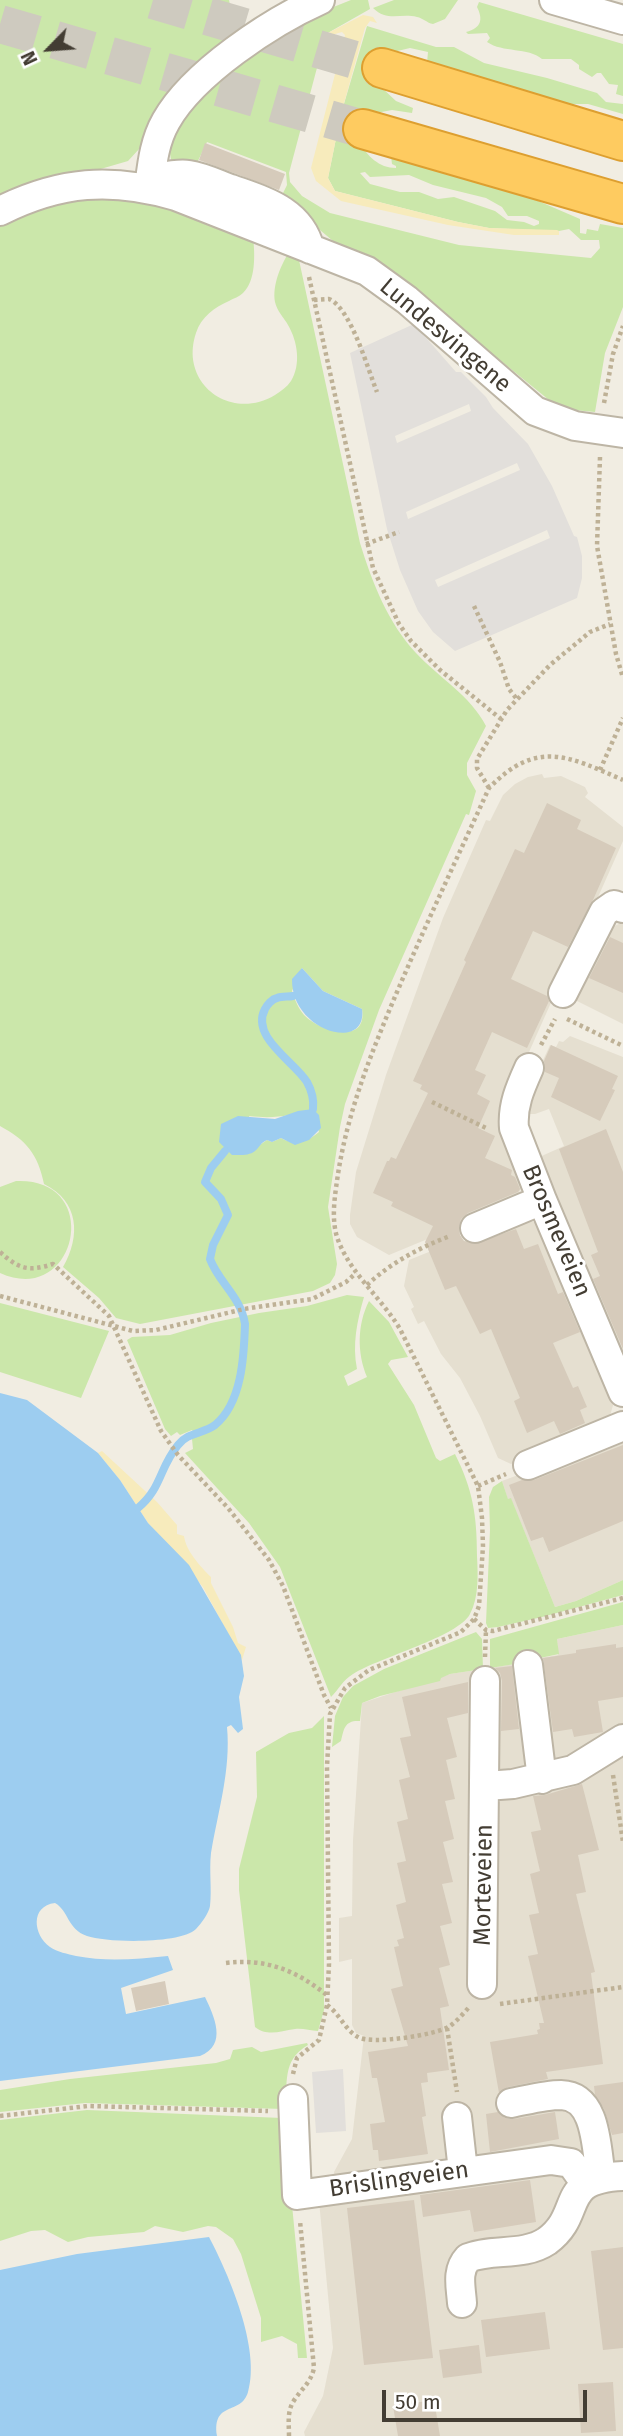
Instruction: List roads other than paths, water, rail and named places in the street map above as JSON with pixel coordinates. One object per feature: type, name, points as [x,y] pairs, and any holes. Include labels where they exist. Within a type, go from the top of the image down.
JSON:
[{"type":"highway","points":[[382,68],[623,141]]},
{"type":"highway","points":[[363,129],[623,204]]},
{"type":"street","points":[[149,184],[155,149],[167,119],[193,88],[238,49],[320,0]]},
{"type":"street","points":[[554,0],[623,20]]},
{"type":"street","name":"Lundesvingene","points":[[0,211],[50,190],[76,185],[149,184],[367,271],[386,284],[535,411],[563,424],[612,432]]},
{"type":"street","points":[[563,993],[604,912],[614,905],[623,908]]},
{"type":"street","name":"Brosmeveien","points":[[529,1068],[515,1101],[513,1116],[520,1144],[623,1392]]},
{"type":"street","points":[[475,1228],[542,1200]]},
{"type":"street","points":[[528,1465],[623,1426]]},
{"type":"street","points":[[528,1665],[542,1779]]},
{"type":"street","name":"Morteveien","points":[[481,2000],[486,1786],[485,1681]]},
{"type":"street","points":[[486,1786],[542,1779],[573,1770],[615,1743]]},
{"type":"street","points":[[463,2303],[460,2276],[465,2261],[473,2256],[526,2250],[543,2243],[561,2226],[575,2197],[604,2179],[590,2116],[577,2098],[562,2095],[511,2103]]},
{"type":"street","name":"Brislingveien","points":[[293,2106],[297,2195],[559,2160],[604,2179]]},
{"type":"street","points":[[457,2117],[463,2171]]},
{"type":"water","points":[[302,968],[323,991],[362,1009],[361,1023],[353,1030],[342,1033],[315,1023],[303,1012],[295,997],[292,979]]},
{"type":"water","points":[[313,1109],[319,1115],[321,1128],[309,1140],[295,1145],[281,1138],[272,1142],[267,1140],[253,1153],[232,1155],[219,1142],[221,1124],[238,1116],[275,1119]]},
{"type":"water","points":[[0,1393],[27,1400],[98,1453],[120,1480],[148,1523],[189,1565],[241,1655],[244,1676],[239,1697],[243,1729],[238,1733],[231,1725],[227,1727],[226,1775],[211,1853],[210,1906],[200,1924],[188,1934],[160,1940],[97,1938],[80,1933],[55,1903],[41,1909],[37,1922],[44,1942],[66,1954],[111,1959],[168,1956],[173,1970],[121,1988],[126,2014],[205,1997],[215,2021],[216,2038],[209,2051],[200,2056],[0,2081]]},
{"type":"water","points":[[209,2237],[241,2313],[247,2334],[251,2375],[244,2399],[219,2417],[217,2436],[0,2436],[0,2270],[77,2254]]},
{"type":"waterway","points":[[293,996],[281,997],[268,1004],[262,1019],[264,1029],[276,1049],[307,1082],[313,1109]]},
{"type":"waterway","points":[[138,1508],[152,1493],[178,1445],[186,1438],[215,1425],[224,1416],[240,1378],[245,1337],[243,1314],[210,1259],[213,1245],[228,1215],[221,1199],[205,1182],[211,1168],[225,1151]]},
{"type":"tunnel","points":[[153,0],[382,68]]},
{"type":"tunnel","points":[[0,24],[363,129]]}]
